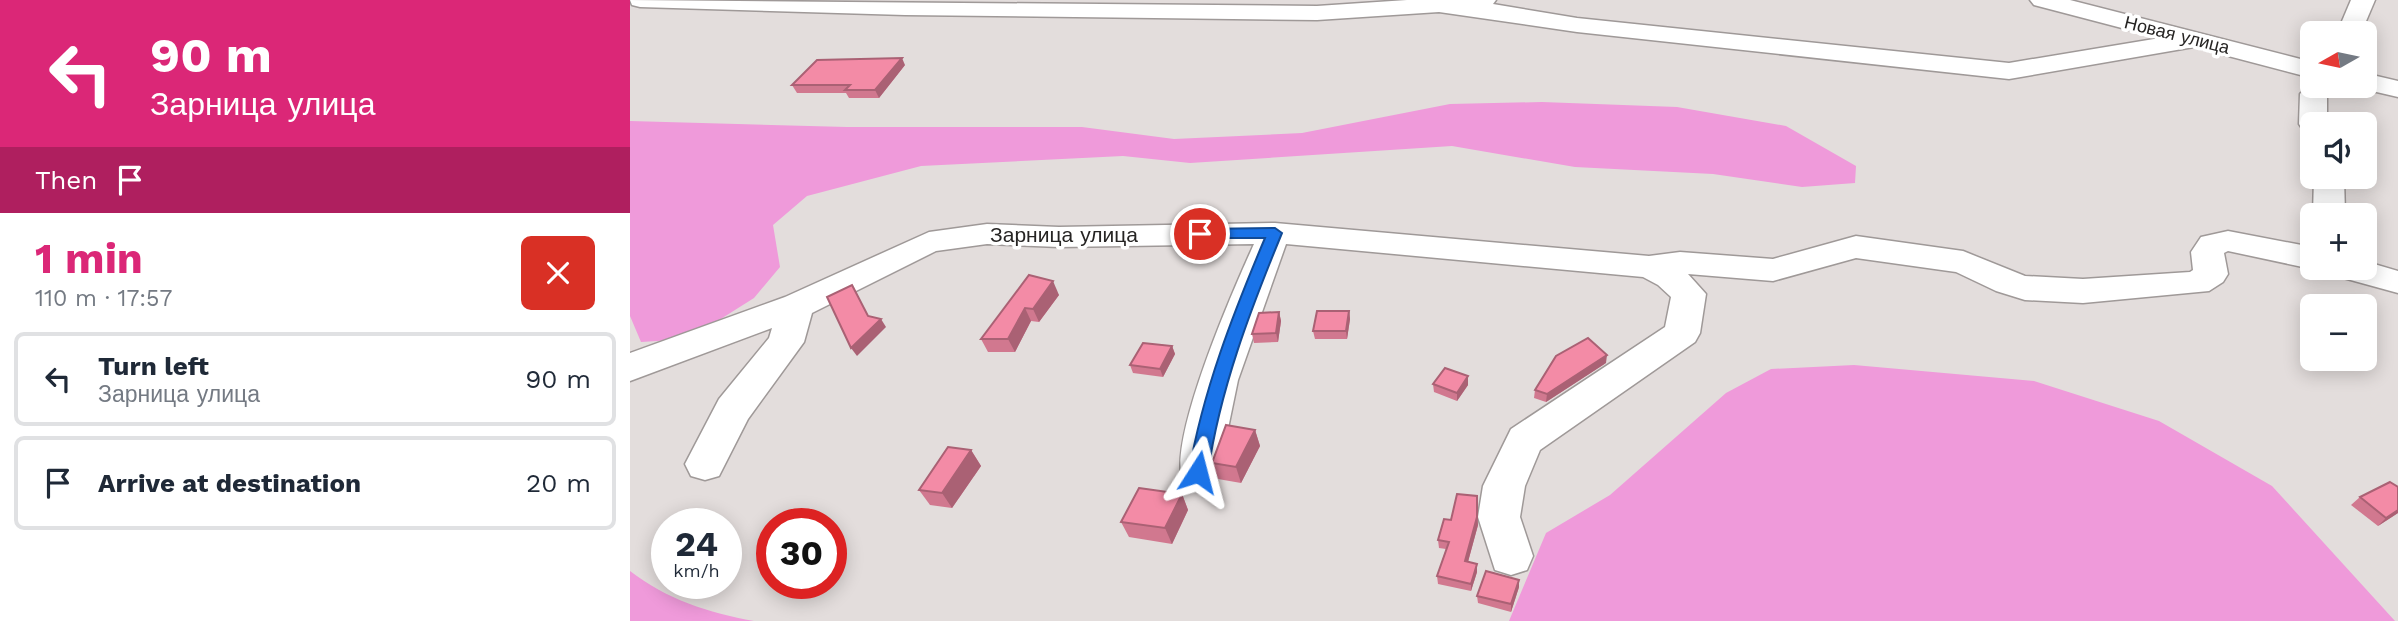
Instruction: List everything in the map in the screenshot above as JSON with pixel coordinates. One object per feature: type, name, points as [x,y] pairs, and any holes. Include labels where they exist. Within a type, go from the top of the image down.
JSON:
[{"type":"street","points":[[640,0],[1317,13],[1477,4],[1577,25],[2008,71],[2193,40]]},
{"type":"street","name":"Новая улица","points":[[2042,0],[2300,67]]},
{"type":"street","points":[[2082,0],[2112,19]]},
{"type":"street","points":[[2354,21],[2363,0]]},
{"type":"street","points":[[2377,84],[2398,89]]},
{"type":"street","points":[[1198,472],[1206,422],[1237,325],[1275,233]]},
{"type":"street","name":"Зарница улица","points":[[630,367],[797,306],[929,242],[987,234],[1059,237],[1275,233],[1649,267]]},
{"type":"street","points":[[1649,267],[1672,261],[1773,270],[1804,264],[1840,247],[1856,247],[1963,262],[2025,288],[2083,290],[2196,283],[2211,274],[2207,252],[2213,244],[2228,242],[2300,256]]},
{"type":"street","points":[[1511,556],[1499,517],[1504,486],[1525,440],[1682,333],[1689,294],[1670,277],[1649,267]]},
{"type":"street","points":[[2377,276],[2398,282]]},
{"type":"street","points":[[705,464],[733,410],[786,342],[797,306]]},
{"type":"shaded area","points":[[1542,102],[1677,107],[1786,126],[1856,166],[1855,183],[1802,187],[1713,174],[1575,167],[1452,146],[1190,163],[1123,156],[921,166],[807,196],[773,225],[780,267],[754,298],[689,339],[641,342],[630,316],[630,121],[847,127],[1082,127],[1174,139],[1302,133],[1450,104]]},
{"type":"shaded area","points":[[1854,365],[2034,381],[2159,421],[2272,486],[2395,621],[1509,621],[1546,533],[1610,495],[1726,393],[1771,369]]},
{"type":"shaded area","points":[[630,571],[651,586],[651,599],[678,599],[721,614],[754,621],[630,621]]},
{"type":"building","points":[[902,58],[875,90],[845,90],[850,85],[792,85],[817,60]]},
{"type":"building","points":[[1029,275],[1053,281],[1033,309],[1025,308],[1008,339],[981,339]]},
{"type":"building","points":[[852,285],[868,316],[881,319],[851,348],[827,297]]},
{"type":"building","points":[[1317,311],[1349,311],[1346,331],[1313,331]]},
{"type":"building","points":[[1279,312],[1276,333],[1252,334],[1259,313]]},
{"type":"building","points":[[1588,338],[1607,355],[1547,394],[1535,390],[1556,356]]},
{"type":"building","points":[[1143,343],[1172,346],[1160,369],[1130,365]]},
{"type":"building","points":[[1445,368],[1468,376],[1457,393],[1433,384]]},
{"type":"building","points":[[1226,425],[1255,430],[1236,467],[1212,463]]},
{"type":"building","points":[[948,447],[971,450],[942,493],[919,490]]},
{"type":"building","points":[[2390,482],[2398,487],[2398,510],[2386,518],[2360,497]]},
{"type":"building","points":[[1139,488],[1182,494],[1165,528],[1121,522]]},
{"type":"building","points":[[1457,494],[1477,496],[1477,517],[1465,561],[1477,564],[1471,584],[1437,576],[1449,542],[1438,540],[1444,519],[1451,520]]},
{"type":"building","points":[[1486,571],[1519,580],[1511,604],[1477,596]]},
{"type":"route","points":[[1198,472],[1206,422],[1237,325],[1275,233],[1200,234]]}]
